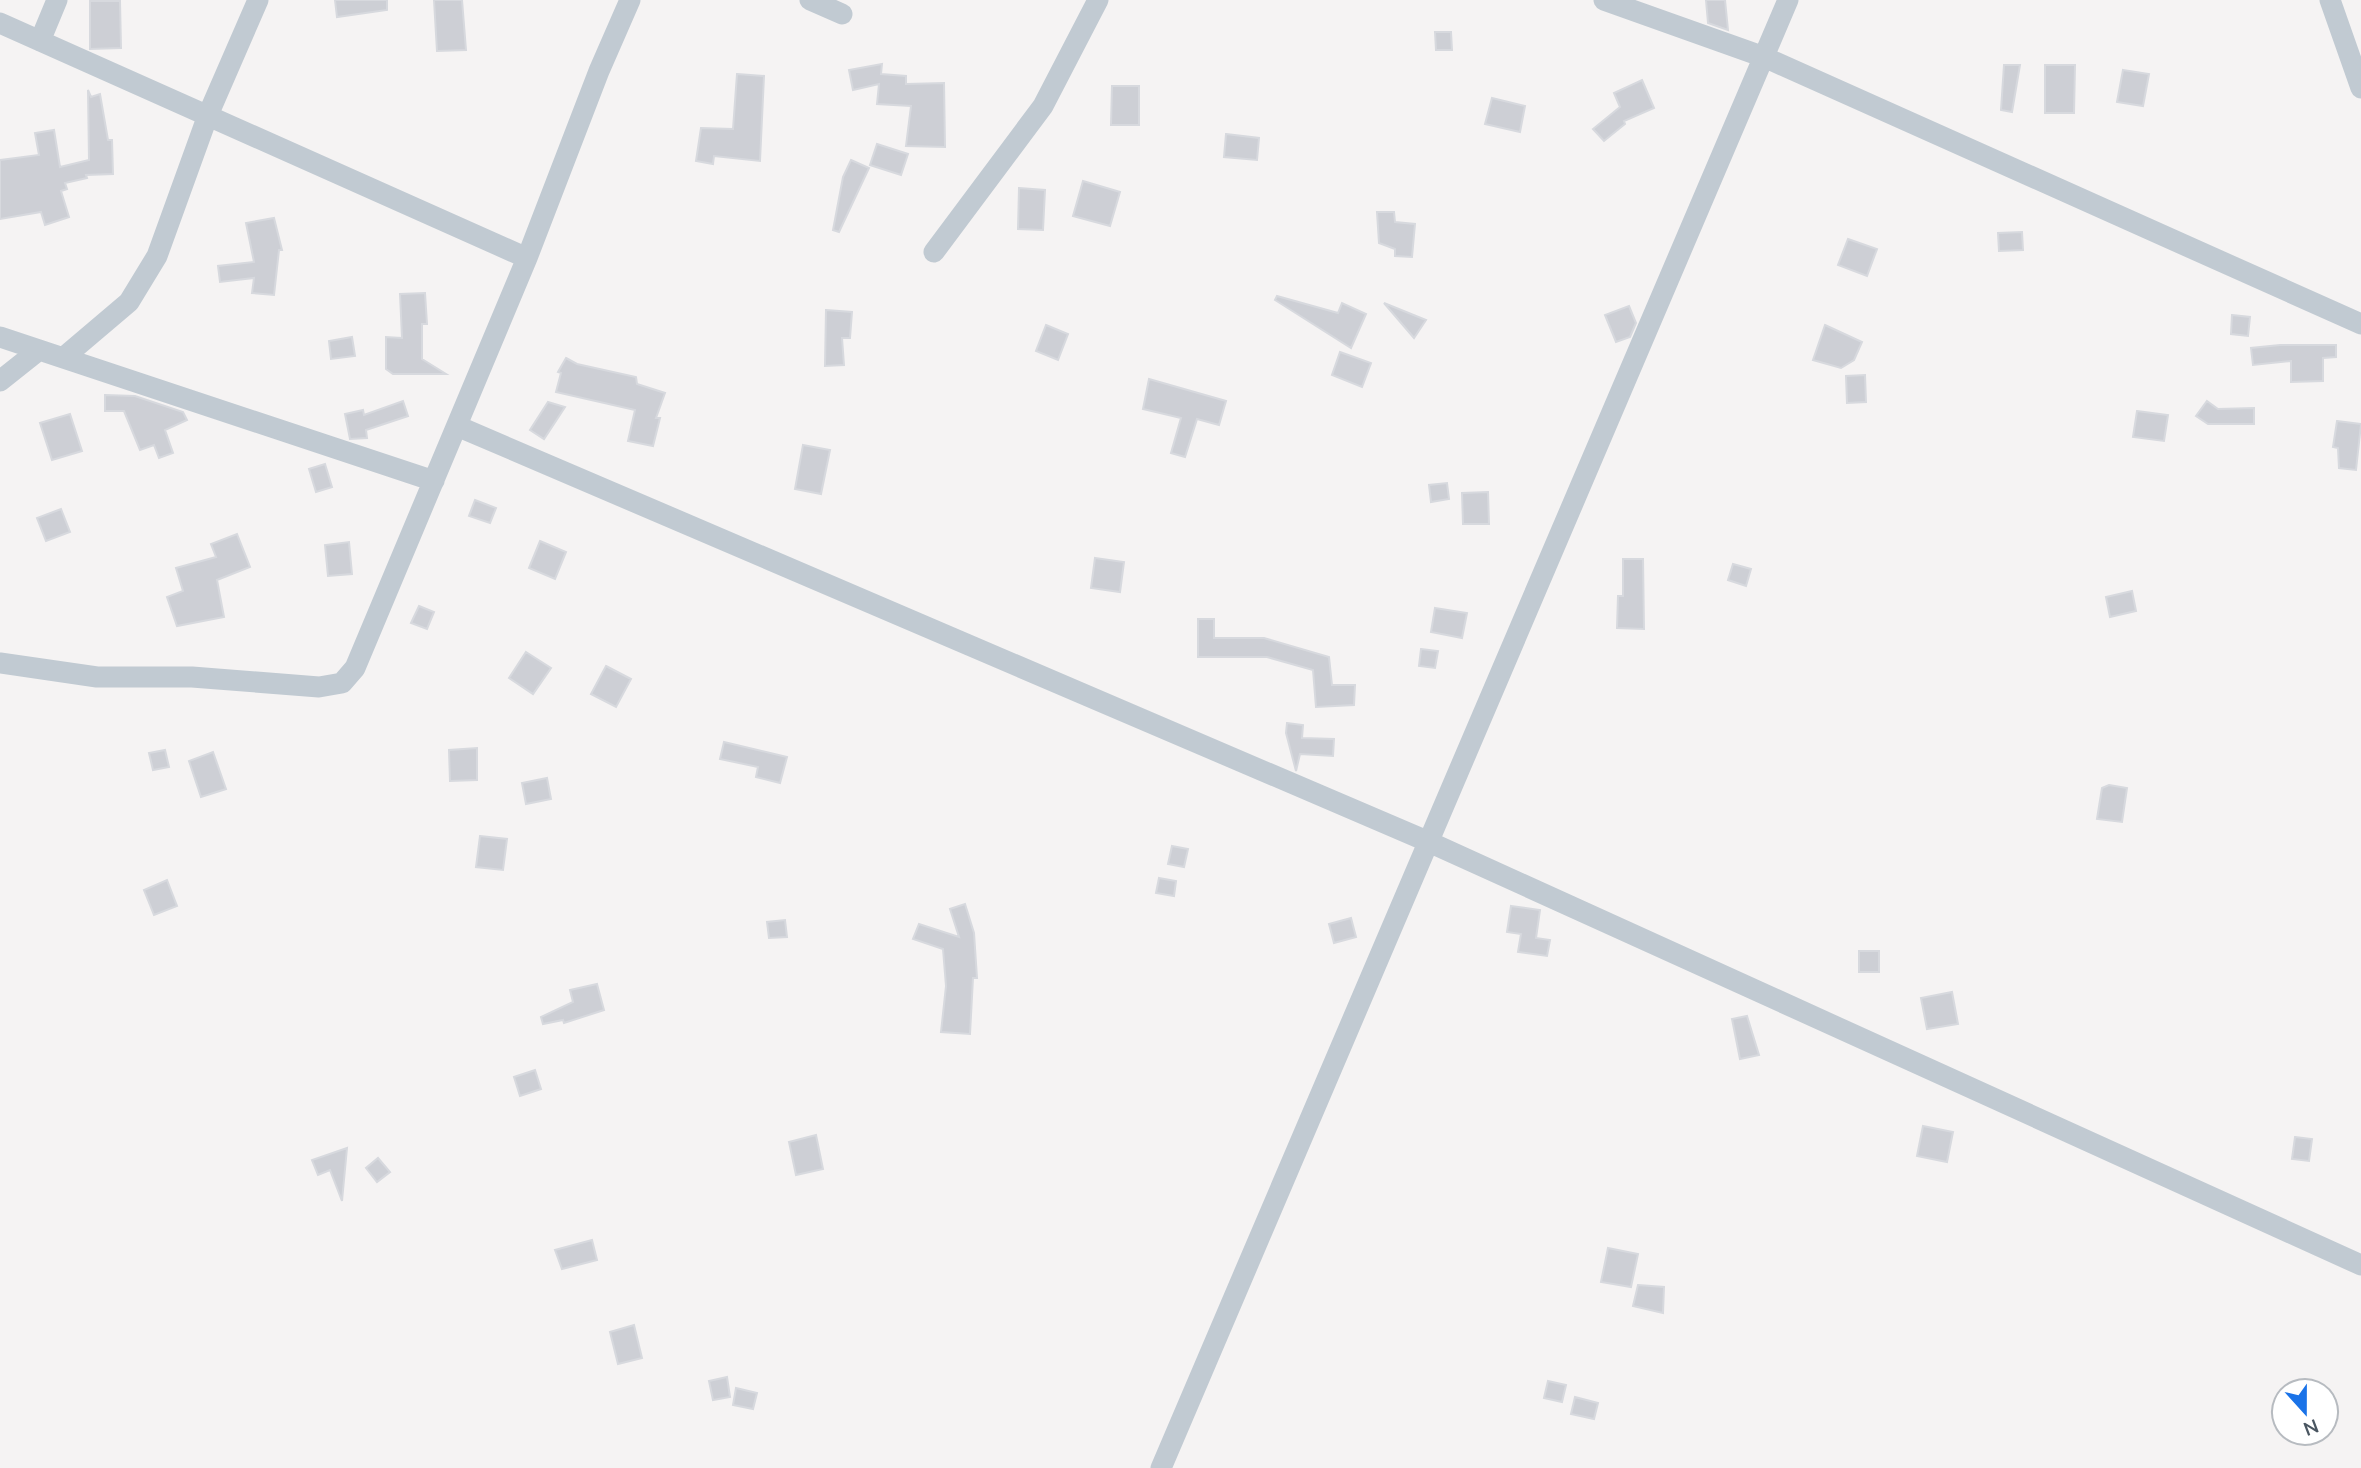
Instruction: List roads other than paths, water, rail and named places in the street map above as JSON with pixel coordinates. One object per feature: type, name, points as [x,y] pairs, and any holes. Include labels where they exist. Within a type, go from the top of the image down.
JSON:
[{"type":"street","points":[[40,41],[57,0]]},
{"type":"street","points":[[63,358],[129,302],[158,256],[208,115],[258,0]]},
{"type":"street","points":[[0,663],[97,677],[192,677],[287,687],[319,687],[342,683],[355,668],[434,481],[630,0]]},
{"type":"street","points":[[810,0],[842,14]]},
{"type":"street","points":[[934,252],[1043,106],[1098,0]]},
{"type":"street","points":[[1604,0],[1764,57],[2361,324]]},
{"type":"street","points":[[1161,1468],[1788,0]]},
{"type":"street","points":[[2330,0],[2361,88]]},
{"type":"street","points":[[0,23],[527,258]]},
{"type":"street","points":[[0,337],[434,481]]},
{"type":"street","points":[[0,381],[39,350]]},
{"type":"street","points":[[457,426],[1429,842],[2361,1265]]}]
